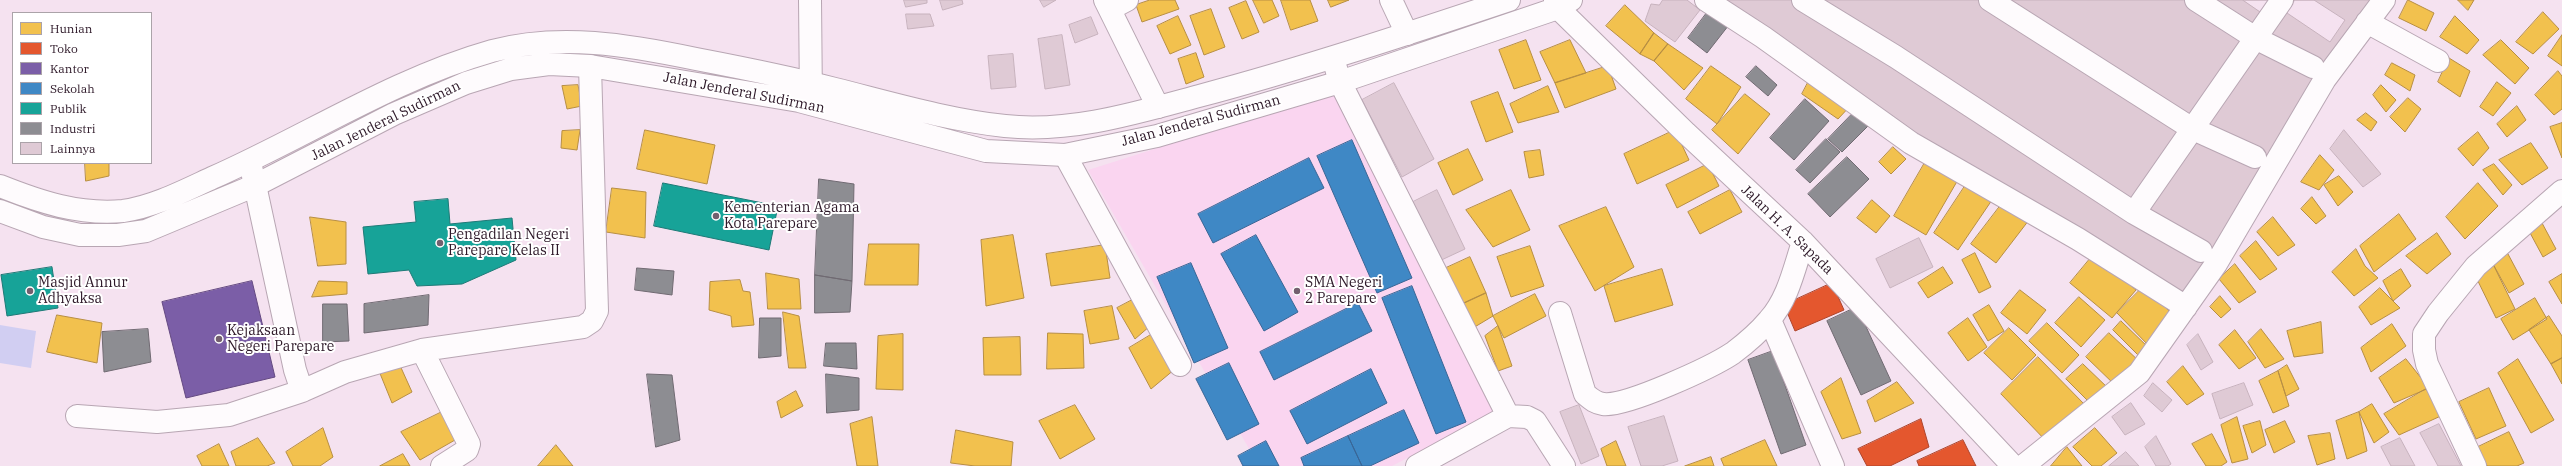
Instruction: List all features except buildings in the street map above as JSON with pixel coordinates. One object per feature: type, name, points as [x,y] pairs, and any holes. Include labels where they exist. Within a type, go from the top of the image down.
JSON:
[{"type":"street","points":[[810,0],[812,83],[811,104]]},
{"type":"street","points":[[1391,0],[1407,34]]},
{"type":"street","name":"Jalan Jenderal Sudirman","points":[[0,186],[40,202],[67,208],[98,212],[127,210],[170,197],[250,162],[356,107],[444,67],[495,50],[547,42],[590,41],[668,53],[812,83],[958,120],[1007,126],[1043,128],[1075,126],[1158,107],[1333,58],[1510,0]]},
{"type":"street","points":[[1706,0],[1763,37],[1911,143],[2078,239],[2186,307]]},
{"type":"street","points":[[1803,0],[1909,66],[2134,213],[2201,251]]},
{"type":"street","points":[[1990,0],[2191,128],[2255,157]]},
{"type":"street","points":[[2196,0],[2257,39],[2313,66]]},
{"type":"street","points":[[2134,213],[2191,128],[2257,39],[2282,0]]},
{"type":"street","points":[[2023,466],[2139,373],[2186,307],[2244,218],[2325,78],[2384,0]]},
{"type":"street","points":[[1114,3],[1158,107]]},
{"type":"street","name":"Jalan Jenderal Sudirman","points":[[0,211],[43,227],[80,235],[118,235],[146,230],[175,220],[256,185],[394,114],[466,83],[511,69],[549,64],[590,66],[811,104],[986,151],[1065,155],[1157,136],[1340,82],[1561,3]]},
{"type":"street","name":"Jalan H. A. Sapada","points":[[1561,3],[1686,133],[1802,242],[2013,466]]},
{"type":"street","points":[[2367,22],[2438,61]]},
{"type":"street","points":[[547,42],[549,64]]},
{"type":"street","points":[[1333,58],[1340,82],[1508,416]]},
{"type":"street","points":[[77,416],[158,422],[229,415],[302,391],[345,372],[422,350],[583,327],[592,321],[597,311],[590,66]]},
{"type":"street","points":[[1065,155],[1180,365]]},
{"type":"street","points":[[250,162],[293,363],[302,391]]},
{"type":"street","points":[[2476,466],[2427,364],[2424,350],[2424,334],[2476,266],[2562,191]]},
{"type":"street","points":[[1560,313],[1585,394],[1593,402],[1604,404],[1622,402],[1705,369],[1733,353],[1770,320],[1787,291],[1802,242]]},
{"type":"street","points":[[1770,320],[1834,466]]},
{"type":"street","points":[[422,350],[469,444],[468,450],[442,466]]},
{"type":"street","points":[[1417,466],[1508,416],[1527,417],[1535,421],[1564,466]]},
{"type":"shaded area","name":"SMA Negeri 2 Parepare","points":[[1335,92],[1498,411],[1392,466],[1259,466],[1088,170]]},
{"type":"shaded area","points":[[0,325],[36,331],[31,368],[0,363]]},
{"type":"place","name":"Kementerian Agama Kota Parepare","points":[[716,216]]},
{"type":"place","name":"Pengadilan Negeri Parepare Kelas II","points":[[440,243]]},
{"type":"place","name":"Masjid Annur Adhyaksa","points":[[30,291]]},
{"type":"place","name":"SMA Negeri 2 Parepare","points":[[1297,291]]},
{"type":"place","name":"Kejaksaan Negeri Parepare","points":[[219,339]]}]
